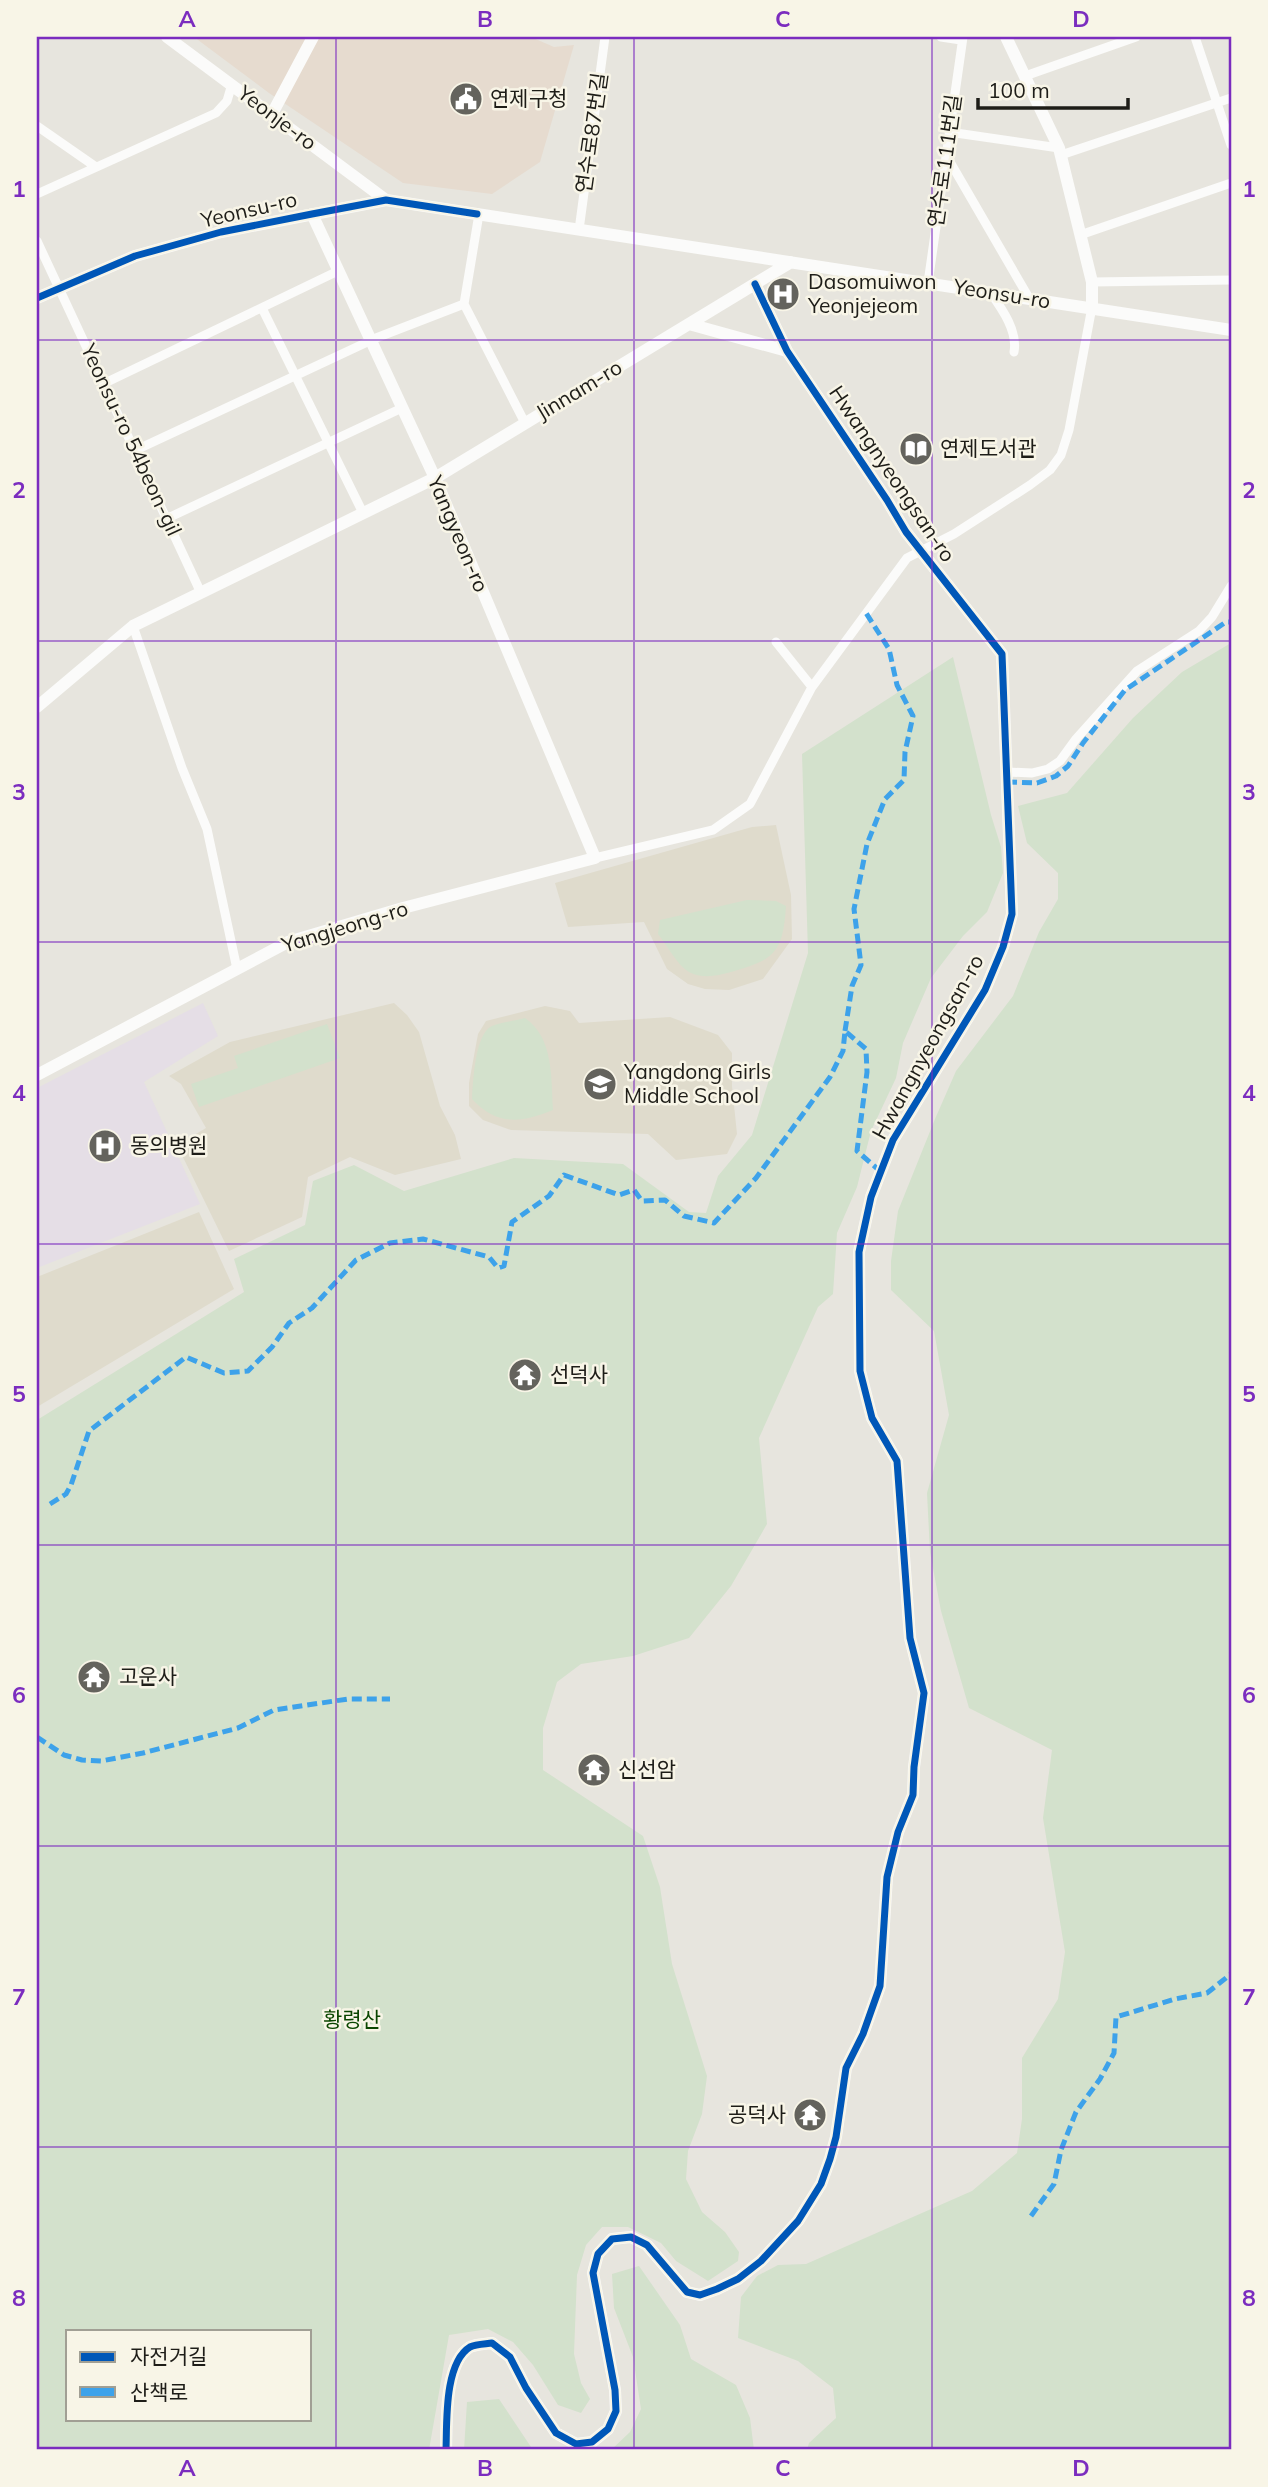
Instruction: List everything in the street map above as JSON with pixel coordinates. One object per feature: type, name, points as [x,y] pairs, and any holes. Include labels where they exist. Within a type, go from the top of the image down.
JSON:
[{"type":"street","name":"Yeonje-ro","points":[[167,37],[386,200]]},
{"type":"street","points":[[272,114],[313,37]]},
{"type":"street","name":"연수로87번길","points":[[579,230],[605,37]]},
{"type":"street","points":[[941,37],[962,38]]},
{"type":"street","points":[[595,858],[713,830],[750,804],[812,687],[907,558],[954,534],[1031,485],[1050,470],[1061,455],[1069,430],[1092,307],[1091,282],[1060,151],[1006,37]]},
{"type":"street","points":[[1025,76],[1136,37]]},
{"type":"street","points":[[1195,37],[1231,145]]},
{"type":"street","name":"연수로111번길","points":[[928,283],[962,38]]},
{"type":"street","points":[[37,194],[216,113],[227,101],[232,84]]},
{"type":"street","points":[[949,132],[1060,151],[1231,98]]},
{"type":"street","points":[[37,126],[96,167]]},
{"type":"street","points":[[946,155],[1029,298]]},
{"type":"street","points":[[1080,235],[1231,183]]},
{"type":"street","name":"Yeonsu-ro","points":[[37,298],[135,256],[221,232],[386,200],[1231,330]]},
{"type":"street","name":"Yangyeon-ro","points":[[312,214],[435,478],[595,858]]},
{"type":"street","points":[[479,214],[464,304],[525,423]]},
{"type":"street","name":"Yeonsu-ro 54beon-gil","points":[[37,241],[201,593]]},
{"type":"street","name":"Jinnam-ro","points":[[37,708],[133,626],[435,478],[791,262]]},
{"type":"street","points":[[105,383],[338,271]]},
{"type":"street","points":[[1091,282],[1231,280]]},
{"type":"street","name":"Hwangnyeongsan-ro","points":[[446,2450],[448,2398],[457,2362],[471,2347],[492,2343],[510,2357],[526,2388],[556,2433],[576,2444],[592,2442],[608,2429],[616,2411],[615,2390],[593,2273],[598,2254],[612,2239],[631,2237],[647,2245],[687,2291],[700,2295],[738,2279],[761,2261],[798,2221],[821,2184],[830,2159],[846,2068],[863,2034],[880,1986],[887,1877],[895,1842],[913,1795],[924,1693],[910,1638],[897,1461],[872,1418],[860,1371],[859,1252],[871,1197],[893,1140],[985,990],[1003,947],[1012,914],[1002,654],[919,551],[787,351],[755,284]]},
{"type":"street","points":[[990,292],[1013,334],[1014,352]]},
{"type":"street","points":[[136,450],[376,338],[464,304]]},
{"type":"street","points":[[262,308],[297,374],[363,513]]},
{"type":"street","points":[[689,324],[787,351]]},
{"type":"street","points":[[168,518],[402,408]]},
{"type":"street","points":[[1007,772],[1032,774],[1048,769],[1060,761],[1076,739],[1137,671],[1199,631],[1212,617],[1231,586]]},
{"type":"street","points":[[133,626],[206,829],[237,969]]},
{"type":"street","points":[[776,642],[812,687]]},
{"type":"street","name":"Yangjeong-ro","points":[[37,1075],[288,942],[403,908],[595,858]]},
{"type":"shaded area","points":[[194,37],[531,37],[554,47],[574,45],[540,162],[492,194],[403,183],[269,93]]},
{"type":"shaded area","points":[[776,825],[791,895],[792,939],[763,979],[729,990],[705,989],[688,984],[667,969],[644,922],[568,927],[555,883],[752,827]]},
{"type":"shaded area","name":"동의병원","points":[[203,1003],[218,1036],[144,1082],[200,1204],[37,1268],[37,1088]]},
{"type":"shaded area","points":[[394,1003],[419,1032],[440,1106],[455,1135],[461,1159],[395,1175],[350,1157],[308,1177],[302,1217],[229,1251],[177,1145],[206,1128],[181,1084],[169,1076],[230,1042]]},
{"type":"shaded area","name":"Yangdong Girls Middle School","points":[[545,1006],[570,1011],[579,1023],[670,1017],[718,1035],[732,1053],[737,1134],[727,1154],[676,1160],[648,1134],[511,1130],[483,1120],[469,1106],[469,1083],[478,1034],[486,1021]]},
{"type":"shaded area","points":[[199,1212],[234,1289],[37,1407],[37,1277]]},
{"type":"green space","points":[[1231,643],[1231,2450],[807,2450],[809,2443],[836,2418],[833,2388],[798,2361],[738,2338],[741,2297],[757,2276],[778,2265],[806,2264],[972,2191],[1017,2153],[1022,2119],[1022,2058],[1058,1999],[1065,1952],[1043,1818],[1052,1750],[969,1708],[941,1611],[930,1552],[927,1493],[949,1415],[934,1331],[891,1290],[891,1261],[898,1211],[956,1071],[1013,996],[1039,932],[1058,899],[1058,873],[1027,843],[1018,806],[1067,793],[1133,718],[1182,672]]},
{"type":"green space","name":"황령산","points":[[953,657],[1001,847],[1003,873],[987,912],[963,936],[931,978],[903,1043],[896,1078],[871,1131],[857,1187],[837,1233],[833,1294],[818,1307],[759,1438],[767,1524],[731,1586],[689,1638],[633,1656],[581,1664],[557,1682],[543,1728],[543,1770],[643,1836],[660,1887],[672,1964],[707,2076],[702,2114],[688,2151],[686,2179],[702,2212],[725,2232],[739,2252],[738,2261],[708,2281],[676,2261],[661,2243],[628,2227],[602,2227],[586,2245],[577,2275],[574,2354],[581,2383],[590,2399],[581,2413],[558,2405],[533,2365],[513,2342],[488,2329],[449,2335],[429,2450],[37,2450],[37,1420],[244,1292],[234,1259],[305,1225],[313,1181],[354,1165],[404,1191],[514,1158],[623,1164],[689,1212],[706,1213],[718,1176],[752,1135],[808,953],[802,754]]},
{"type":"green space","points":[[747,900],[776,901],[786,906],[782,934],[774,952],[746,968],[720,975],[694,974],[680,965],[658,934],[660,920]]},
{"type":"green space","points":[[525,1018],[534,1026],[546,1047],[551,1072],[553,1110],[530,1118],[510,1120],[491,1114],[472,1099],[474,1070],[478,1048],[486,1030],[500,1023]]},
{"type":"green space","points":[[327,1024],[340,1058],[199,1107],[191,1084],[238,1068],[234,1056]]},
{"type":"green space","points":[[639,2266],[680,2325],[691,2359],[736,2385],[750,2418],[754,2450],[611,2450],[630,2432],[641,2409],[633,2357],[614,2308],[612,2274]]},
{"type":"green space","points":[[499,2399],[533,2450],[464,2450],[467,2402]]},
{"type":"marked path","points":[[845,1031],[852,986],[861,965],[854,909],[867,844],[885,799],[904,780],[905,752],[913,716],[897,685],[889,649],[866,613]]},
{"type":"marked path","points":[[1007,782],[1037,783],[1056,776],[1068,766],[1125,690],[1226,622],[1231,622]]},
{"type":"marked path","points":[[50,1504],[66,1494],[71,1485],[89,1431],[186,1357],[224,1373],[248,1371],[272,1347],[289,1323],[312,1308],[356,1260],[390,1243],[423,1239],[489,1257],[498,1268],[504,1266],[512,1222],[549,1196],[564,1175],[619,1195],[634,1190],[642,1201],[665,1200],[684,1216],[714,1223],[756,1178],[830,1077],[843,1051],[845,1031],[866,1049],[867,1072],[857,1151],[880,1171]]},
{"type":"marked path","points":[[37,1737],[64,1755],[101,1761],[238,1728],[274,1710],[348,1699],[390,1699]]},
{"type":"marked path","points":[[1031,2216],[1054,2184],[1061,2150],[1076,2112],[1100,2079],[1114,2053],[1116,2017],[1175,1999],[1207,1993],[1231,1974]]},
{"type":"cycle path","points":[[37,298],[135,256],[221,232],[312,214],[386,200],[477,214]]},
{"type":"cycle path","points":[[446,2450],[447,2410],[455,2366],[470,2347],[481,2344],[492,2343],[510,2357],[526,2388],[556,2433],[576,2444],[592,2442],[608,2429],[616,2411],[615,2390],[593,2273],[598,2254],[612,2239],[631,2237],[647,2245],[687,2292],[700,2295],[738,2279],[761,2261],[798,2221],[821,2184],[830,2159],[846,2068],[863,2034],[880,1986],[887,1877],[898,1832],[913,1795],[924,1693],[910,1638],[897,1461],[872,1418],[860,1371],[859,1252],[871,1197],[893,1140],[985,990],[1003,947],[1012,914],[1002,654],[906,532],[787,351],[755,284]]},
{"type":"place","name":"연제구청","points":[[466,99]]},
{"type":"place","name":"Dasomuiwon Yeonjejeom","points":[[783,294]]},
{"type":"place","name":"연제도서관","points":[[916,449]]},
{"type":"place","name":"Yangdong Girls Middle School","points":[[600,1084]]},
{"type":"place","name":"동의병원","points":[[105,1146]]},
{"type":"place","name":"선덕사","points":[[525,1375]]},
{"type":"place","name":"고운사","points":[[94,1677]]},
{"type":"place","name":"신선암","points":[[594,1770]]},
{"type":"place","name":"공덕사","points":[[810,2115]]}]
